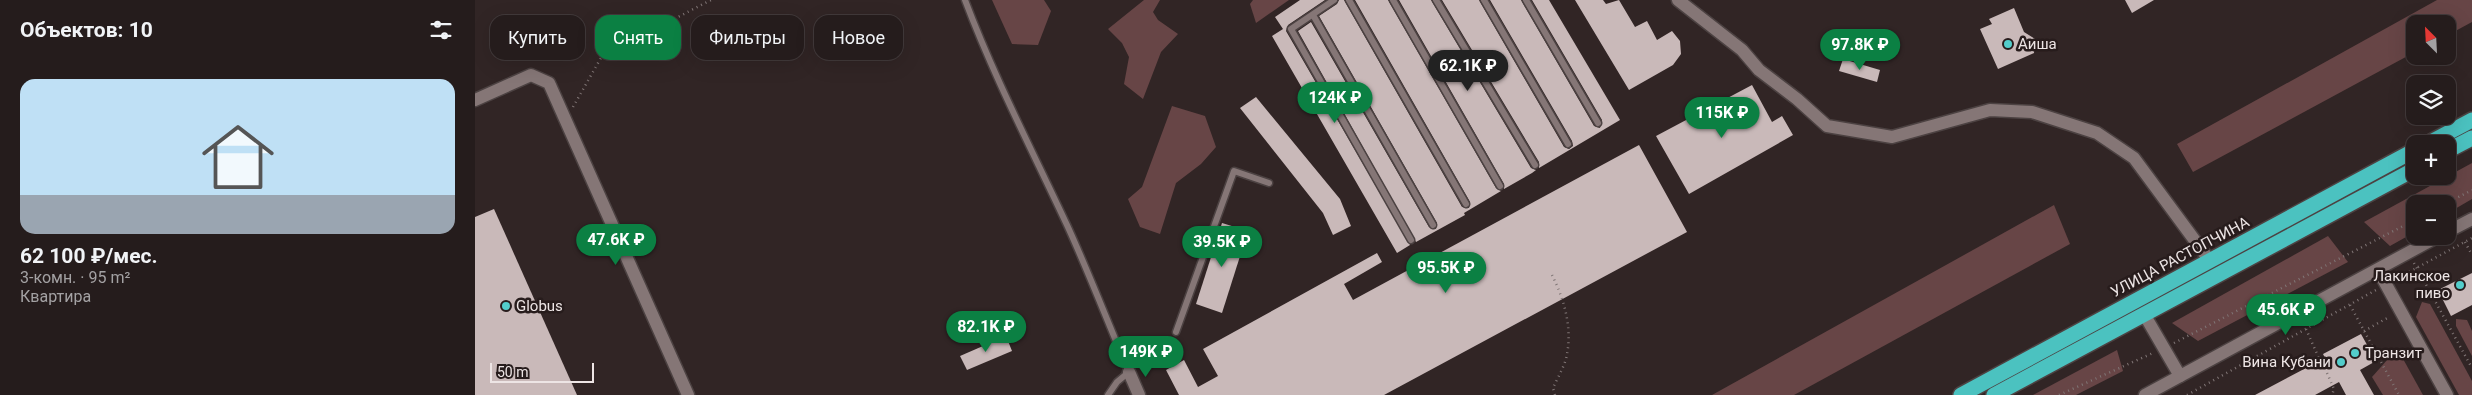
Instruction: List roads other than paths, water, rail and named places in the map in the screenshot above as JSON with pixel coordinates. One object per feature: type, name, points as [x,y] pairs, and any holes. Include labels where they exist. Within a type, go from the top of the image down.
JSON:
[{"type":"highway","points":[[2444,135],[2472,120]]},
{"type":"highway","points":[[2456,146],[2472,138]]},
{"type":"highway","name":"УЛИЦА РАСТОПЧИНА","points":[[1961,395],[2406,155]]},
{"type":"highway","points":[[1994,395],[2406,174]]},
{"type":"street","points":[[1679,0],[1742,50],[1759,70],[1797,99],[1827,126],[1892,137],[1990,110],[2032,112],[2097,133],[2134,158],[2210,261]]},
{"type":"street","points":[[475,100],[531,75],[549,83],[688,395]]},
{"type":"street","points":[[2456,227],[2472,219]]},
{"type":"street","points":[[2145,395],[2423,245]]},
{"type":"street","points":[[2378,270],[2447,395]]},
{"type":"street","points":[[2144,314],[2180,376]]},
{"type":"street","points":[[1129,372],[1139,395]]},
{"type":"lane","points":[[965,0],[1037,165],[1067,225],[1129,372],[1117,382],[1108,395]]},
{"type":"lane","points":[[1334,0],[1291,29],[1411,240]]},
{"type":"lane","points":[[1349,0],[1466,204]]},
{"type":"lane","points":[[1393,0],[1500,186]]},
{"type":"lane","points":[[1437,0],[1535,165]]},
{"type":"lane","points":[[1484,0],[1568,144]]},
{"type":"lane","points":[[1526,0],[1598,123]]},
{"type":"lane","points":[[1313,15],[1433,226]]},
{"type":"lane","points":[[1176,332],[1235,171],[1269,183]]},
{"type":"place","name":"Аиша","points":[[2008,44]]},
{"type":"place","name":"Лакинское пиво","points":[[2460,285]]},
{"type":"place","name":"Globus","points":[[506,306]]},
{"type":"place","name":"Транзит","points":[[2355,353]]},
{"type":"place","name":"Вина Кубани","points":[[2341,362]]}]
